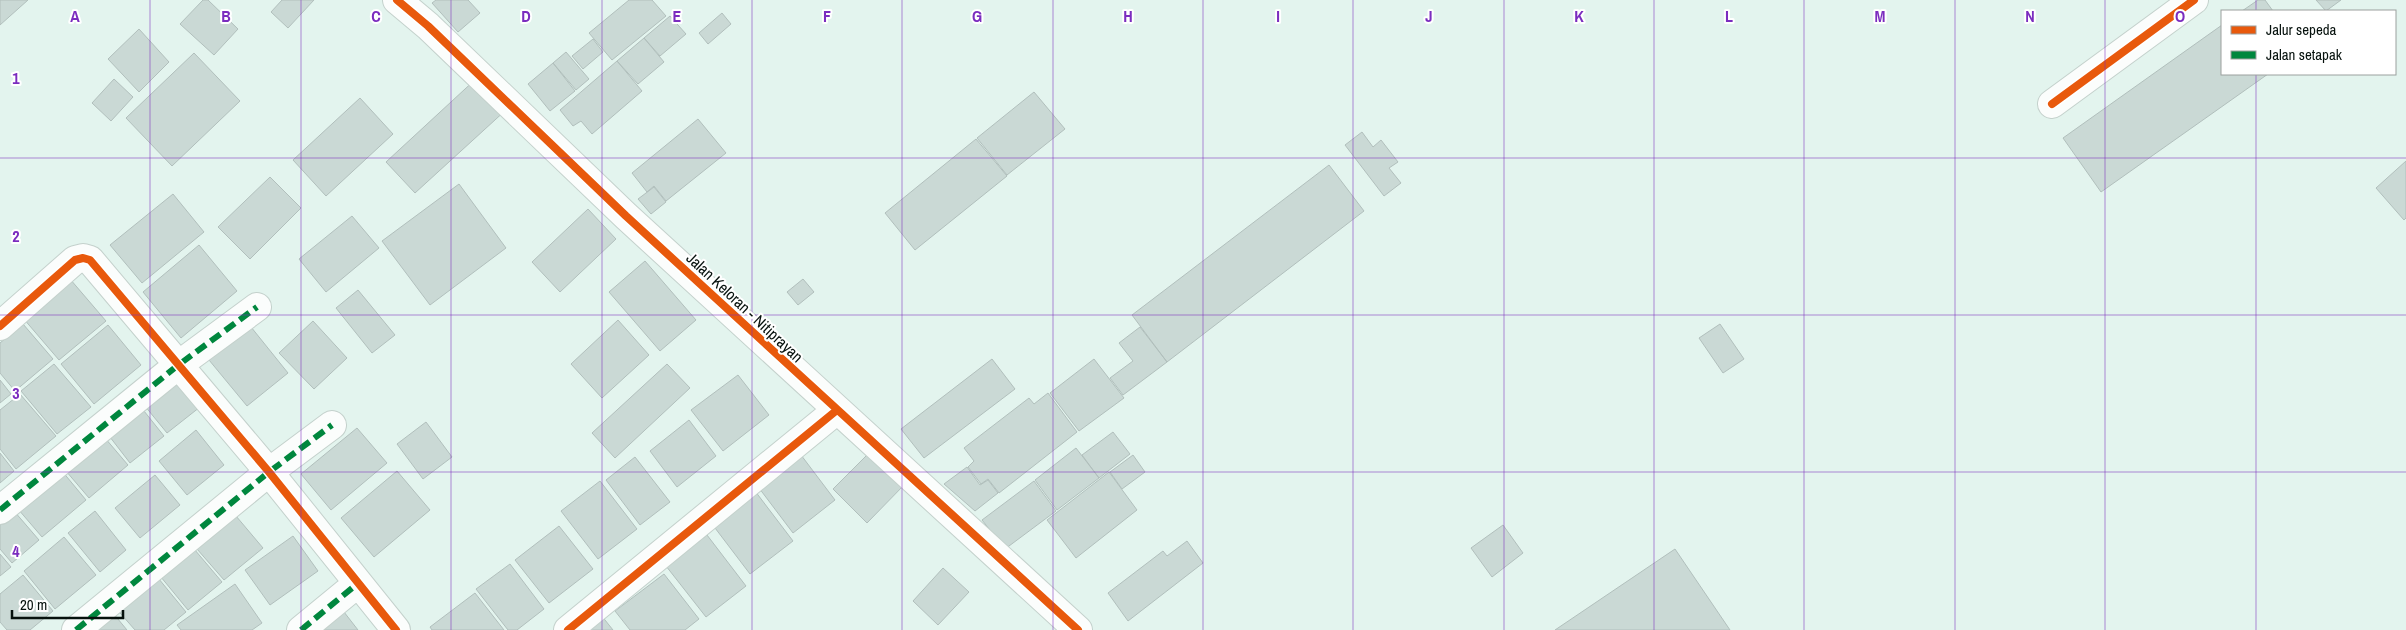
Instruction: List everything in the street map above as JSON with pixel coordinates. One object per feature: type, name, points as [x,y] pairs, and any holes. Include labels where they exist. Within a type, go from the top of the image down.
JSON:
[{"type":"street","name":"Jalan Keloran - Nitiprayan","points":[[397,0],[428,26],[626,216],[1078,630]]},
{"type":"street","points":[[2052,104],[2194,0]]},
{"type":"street","points":[[0,326],[74,260],[83,258],[90,260],[177,366],[269,472],[357,584],[396,630]]},
{"type":"street","points":[[0,510],[177,366],[257,307]]},
{"type":"street","points":[[568,630],[836,410]]},
{"type":"street","points":[[76,630],[269,472],[332,425]]},
{"type":"street","points":[[301,630],[357,584]]},
{"type":"building","points":[[0,0],[28,0],[0,25]]},
{"type":"building","points":[[203,0],[208,0],[238,29],[214,55],[180,24]]},
{"type":"building","points":[[282,0],[314,0],[288,28],[271,12]]},
{"type":"building","points":[[436,0],[468,0],[480,13],[458,32],[432,3]]},
{"type":"building","points":[[629,0],[652,0],[666,16],[612,60],[589,33]]},
{"type":"building","points":[[2258,0],[2265,0],[2272,10],[2243,10]]},
{"type":"building","points":[[2316,0],[2341,0],[2327,10],[2325,10]]},
{"type":"building","points":[[722,13],[731,24],[708,44],[699,33]]},
{"type":"building","points":[[670,16],[686,34],[660,56],[644,38]]},
{"type":"building","points":[[2221,26],[2221,75],[2267,75],[2101,192],[2063,138]]},
{"type":"building","points":[[139,29],[169,62],[139,92],[108,59]]},
{"type":"building","points":[[644,38],[664,62],[638,84],[617,61]]},
{"type":"building","points":[[593,39],[603,52],[583,69],[572,56]]},
{"type":"building","points":[[566,52],[589,79],[576,90],[553,63]]},
{"type":"building","points":[[194,53],[240,101],[172,166],[126,118]]},
{"type":"building","points":[[617,61],[642,91],[592,134],[581,121],[573,126],[560,110]]},
{"type":"building","points":[[553,63],[575,91],[550,111],[528,84]]},
{"type":"building","points":[[478,77],[507,109],[415,193],[386,162]]},
{"type":"building","points":[[114,79],[133,97],[111,121],[92,103]]},
{"type":"building","points":[[1034,92],[1065,129],[1007,175],[977,138]]},
{"type":"building","points":[[360,98],[393,134],[326,196],[293,160]]},
{"type":"building","points":[[698,119],[726,153],[666,201],[654,186],[647,192],[632,173]]},
{"type":"building","points":[[1362,132],[1373,147],[1381,140],[1398,162],[1389,168],[1401,183],[1384,196],[1345,145]]},
{"type":"building","points":[[976,139],[1007,176],[915,250],[885,213]]},
{"type":"building","points":[[2406,161],[2406,218],[2404,220],[2376,188]]},
{"type":"building","points":[[1329,165],[1364,211],[1167,362],[1132,315]]},
{"type":"building","points":[[270,177],[301,208],[250,259],[218,227]]},
{"type":"building","points":[[459,184],[506,248],[430,305],[382,241]]},
{"type":"building","points":[[654,187],[666,202],[651,214],[638,199]]},
{"type":"building","points":[[173,194],[204,232],[142,283],[110,245]]},
{"type":"building","points":[[588,209],[616,239],[560,292],[532,262]]},
{"type":"building","points":[[352,216],[379,248],[326,292],[299,259]]},
{"type":"building","points":[[199,245],[237,291],[181,338],[143,292]]},
{"type":"building","points":[[645,261],[696,320],[660,351],[609,292]]},
{"type":"building","points":[[70,279],[106,321],[59,360],[23,318]]},
{"type":"building","points":[[803,279],[814,292],[798,305],[787,292]]},
{"type":"building","points":[[358,290],[395,335],[372,353],[336,308]]},
{"type":"building","points":[[618,320],[649,355],[602,398],[571,364]]},
{"type":"building","points":[[313,321],[347,358],[314,389],[279,353]]},
{"type":"building","points":[[23,324],[53,359],[15,391],[0,373],[0,343]]},
{"type":"building","points":[[1720,324],[1744,359],[1723,373],[1699,338]]},
{"type":"building","points":[[108,325],[141,365],[94,404],[61,364]]},
{"type":"building","points":[[251,327],[288,373],[247,406],[209,360]]},
{"type":"building","points":[[1140,327],[1167,362],[1123,395],[1110,378],[1133,361],[1119,343]]},
{"type":"building","points":[[992,359],[1015,389],[924,458],[901,429]]},
{"type":"building","points":[[1094,359],[1124,398],[1079,431],[1050,393]]},
{"type":"building","points":[[54,364],[91,407],[57,434],[21,391]]},
{"type":"building","points":[[667,364],[690,388],[615,458],[592,433]]},
{"type":"building","points":[[173,373],[200,407],[167,433],[140,400]]},
{"type":"building","points":[[738,375],[769,415],[723,451],[691,410]]},
{"type":"building","points":[[0,380],[11,394],[0,403]]},
{"type":"building","points":[[1048,393],[1077,432],[999,493],[988,479],[981,484],[968,467],[974,461],[964,448],[1029,398],[1034,404]]},
{"type":"building","points":[[20,394],[56,436],[16,469],[0,449],[0,410]]},
{"type":"building","points":[[136,401],[164,436],[130,463],[103,428]]},
{"type":"building","points":[[689,420],[716,456],[677,487],[650,451]]},
{"type":"building","points":[[426,422],[452,457],[423,479],[397,444]]},
{"type":"building","points":[[357,428],[387,463],[331,510],[301,474]]},
{"type":"building","points":[[196,430],[224,465],[187,495],[159,461]]},
{"type":"building","points":[[99,431],[128,465],[89,498],[60,464]]},
{"type":"building","points":[[1113,432],[1130,454],[1099,478],[1082,455]]},
{"type":"building","points":[[1076,448],[1099,478],[1057,510],[1035,480]]},
{"type":"building","points":[[872,450],[906,483],[867,523],[833,489]]},
{"type":"building","points":[[0,453],[14,471],[0,483]]},
{"type":"building","points":[[801,455],[835,500],[793,533],[759,488]]},
{"type":"building","points":[[1133,455],[1145,472],[1122,489],[1110,472]]},
{"type":"building","points":[[635,457],[670,502],[640,525],[606,480]]},
{"type":"building","points":[[57,465],[86,500],[42,537],[12,502]]},
{"type":"building","points":[[967,467],[980,485],[988,480],[998,493],[975,511],[944,484]]},
{"type":"building","points":[[397,471],[430,510],[374,557],[341,518]]},
{"type":"building","points":[[1109,472],[1137,510],[1076,558],[1047,520]]},
{"type":"building","points":[[155,475],[180,505],[140,538],[115,508]]},
{"type":"building","points":[[600,481],[637,529],[598,559],[561,511]]},
{"type":"building","points":[[1034,481],[1056,511],[1005,549],[982,520]]},
{"type":"building","points":[[755,491],[793,541],[750,574],[712,524]]},
{"type":"building","points":[[14,511],[39,540],[12,563],[0,549],[0,523]]},
{"type":"building","points":[[95,511],[126,550],[100,572],[68,533]]},
{"type":"building","points":[[236,516],[263,548],[224,580],[197,549]]},
{"type":"building","points":[[1503,525],[1523,553],[1492,577],[1471,548]]},
{"type":"building","points":[[559,526],[593,569],[549,603],[515,560]]},
{"type":"building","points":[[707,535],[746,586],[706,617],[666,566]]},
{"type":"building","points":[[293,536],[318,571],[270,605],[245,570]]},
{"type":"building","points":[[64,537],[96,575],[55,609],[24,571]]},
{"type":"building","points":[[1187,541],[1203,563],[1128,621],[1108,593],[1163,551],[1167,556]]},
{"type":"building","points":[[189,543],[222,582],[188,610],[156,571]]},
{"type":"building","points":[[1675,549],[1730,630],[1555,630]]},
{"type":"building","points":[[0,554],[11,567],[0,576]]},
{"type":"building","points":[[510,564],[544,609],[517,630],[508,630],[476,589]]},
{"type":"building","points":[[943,568],[969,592],[938,625],[913,601]]},
{"type":"building","points":[[154,573],[186,612],[164,630],[135,630],[114,606]]},
{"type":"building","points":[[664,574],[699,619],[685,630],[630,630],[615,611]]},
{"type":"building","points":[[23,575],[53,611],[30,630],[7,630],[0,622],[0,594]]},
{"type":"building","points":[[235,584],[262,623],[252,630],[181,630],[177,625]]},
{"type":"building","points":[[475,593],[504,630],[432,630],[430,627]]},
{"type":"building","points":[[108,607],[127,630],[80,630]]},
{"type":"building","points":[[344,612],[358,630],[321,630]]},
{"type":"building","points":[[601,615],[613,630],[581,630]]},
{"type":"marked path","points":[[0,510],[177,366],[257,307]]},
{"type":"marked path","points":[[76,630],[269,472],[332,425]]},
{"type":"marked path","points":[[301,630],[357,584]]},
{"type":"cycle path","points":[[397,0],[428,26],[626,216],[1078,630]]},
{"type":"cycle path","points":[[2052,104],[2194,0]]},
{"type":"cycle path","points":[[0,326],[75,260],[83,258],[90,260],[269,472],[396,630]]},
{"type":"cycle path","points":[[568,630],[837,410]]}]
